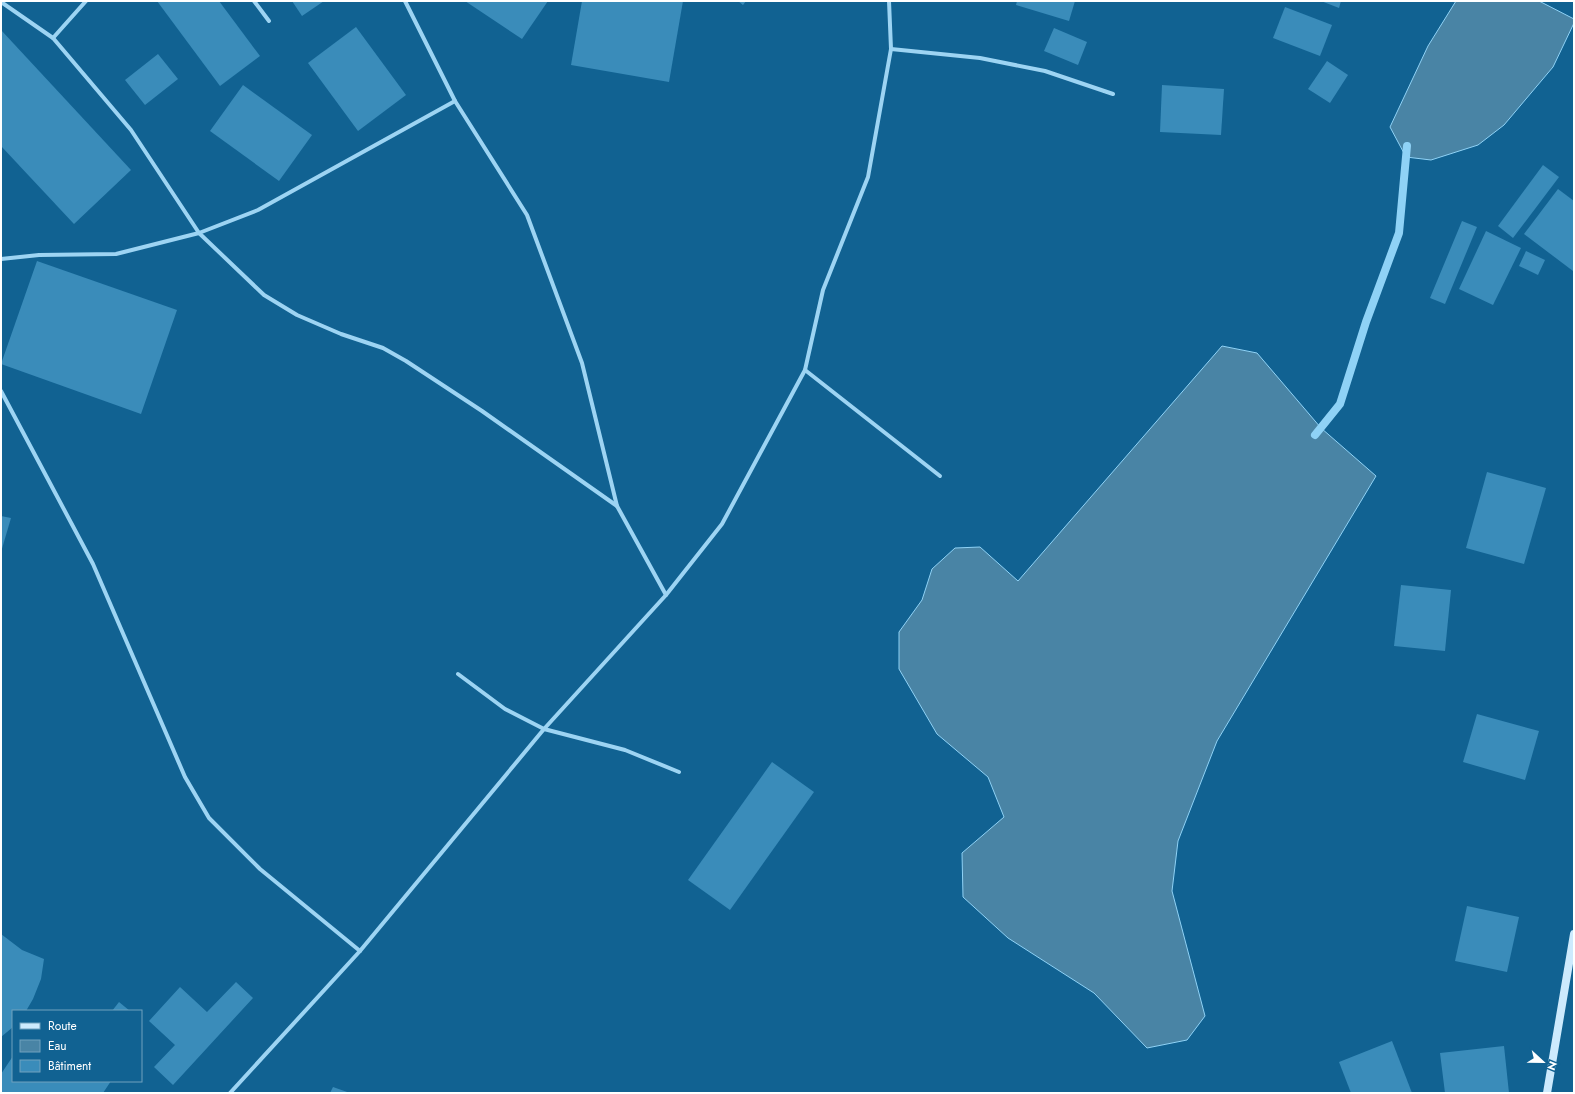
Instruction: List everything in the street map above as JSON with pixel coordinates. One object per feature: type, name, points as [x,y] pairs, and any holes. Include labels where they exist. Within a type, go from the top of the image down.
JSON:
[{"type":"street","points":[[53,38],[86,1]]},
{"type":"street","points":[[254,1],[269,21]]},
{"type":"street","points":[[405,1],[455,101],[527,214],[582,363],[617,506],[666,595]]},
{"type":"street","points":[[230,1093],[360,951],[544,729],[666,595],[722,524],[805,370],[823,290],[868,177],[891,49],[889,1]]},
{"type":"street","points":[[1,2],[53,38],[130,130],[199,233],[264,295],[297,315],[341,334],[383,348],[406,361],[482,411],[536,451],[617,506]]},
{"type":"street","points":[[891,49],[980,58],[1045,71],[1113,94]]},
{"type":"street","points":[[1,259],[38,255],[116,254],[199,233],[258,210],[455,101]]},
{"type":"street","points":[[805,370],[940,476]]},
{"type":"street","points":[[1,391],[93,564],[185,777],[209,818],[260,869],[360,951]]},
{"type":"street","points":[[458,674],[505,709],[544,729],[625,750],[679,772]]},
{"type":"street","points":[[1547,1093],[1574,934]]},
{"type":"water","points":[[1456,1],[1539,1],[1574,19],[1574,23],[1553,67],[1504,125],[1478,145],[1431,160],[1406,157],[1390,127],[1428,46]]},
{"type":"water","points":[[1222,346],[1257,353],[1321,428],[1376,476],[1217,741],[1178,841],[1172,891],[1205,1016],[1187,1040],[1147,1048],[1094,993],[1008,938],[963,897],[962,853],[1004,817],[988,777],[937,734],[899,669],[899,632],[922,600],[932,569],[955,548],[980,547],[1018,581]]},
{"type":"building","points":[[157,1],[219,1],[260,56],[220,86]]},
{"type":"building","points":[[292,1],[324,1],[302,16]]},
{"type":"building","points":[[465,1],[548,1],[522,39]]},
{"type":"building","points":[[582,1],[683,1],[669,82],[571,65]]},
{"type":"building","points":[[738,1],[746,1],[743,5]]},
{"type":"building","points":[[1017,1],[1075,1],[1069,21],[1016,5]]},
{"type":"building","points":[[1321,1],[1341,1],[1339,8]]},
{"type":"building","points":[[1285,7],[1332,25],[1320,56],[1273,38]]},
{"type":"building","points":[[356,27],[406,95],[358,131],[308,63]]},
{"type":"building","points":[[1054,28],[1087,42],[1078,65],[1044,51]]},
{"type":"building","points":[[1,30],[131,170],[74,224],[1,146]]},
{"type":"building","points":[[158,54],[178,79],[145,105],[125,80]]},
{"type":"building","points":[[1327,61],[1348,75],[1330,103],[1308,89]]},
{"type":"building","points":[[243,85],[312,135],[279,181],[210,131]]},
{"type":"building","points":[[1162,85],[1224,89],[1221,135],[1160,132]]},
{"type":"building","points":[[1543,165],[1559,177],[1513,238],[1498,226]]},
{"type":"building","points":[[1558,189],[1574,201],[1573,271],[1524,234]]},
{"type":"building","points":[[1462,221],[1477,227],[1445,304],[1430,298]]},
{"type":"building","points":[[1486,231],[1521,248],[1493,305],[1459,289]]},
{"type":"building","points":[[1526,251],[1545,260],[1538,275],[1519,266]]},
{"type":"building","points":[[37,261],[177,310],[141,414],[1,364]]},
{"type":"building","points":[[1487,472],[1546,488],[1524,564],[1466,548]]},
{"type":"building","points":[[1,516],[11,518],[1,552]]},
{"type":"building","points":[[1401,585],[1451,590],[1445,651],[1394,646]]},
{"type":"building","points":[[1477,714],[1539,731],[1525,780],[1463,762]]},
{"type":"building","points":[[772,762],[814,792],[730,910],[688,880]]},
{"type":"building","points":[[1467,906],[1519,917],[1507,972],[1455,961]]},
{"type":"building","points":[[1,934],[22,950],[44,959],[41,979],[33,999],[27,1010],[12,1010],[12,1028],[1,1037]]},
{"type":"building","points":[[236,982],[253,998],[173,1085],[154,1067],[175,1045],[149,1021],[180,987],[207,1012]]},
{"type":"building","points":[[119,1002],[129,1010],[113,1010]]},
{"type":"building","points":[[1392,1041],[1412,1093],[1351,1093],[1339,1062]]},
{"type":"building","points":[[1504,1046],[1509,1093],[1445,1093],[1440,1053]]},
{"type":"building","points":[[12,1058],[12,1082],[110,1082],[103,1093],[1,1093],[1,1074]]},
{"type":"building","points":[[333,1087],[350,1093],[330,1093]]},
{"type":"waterway","points":[[1315,435],[1340,404],[1366,322],[1399,233],[1407,146]]}]
